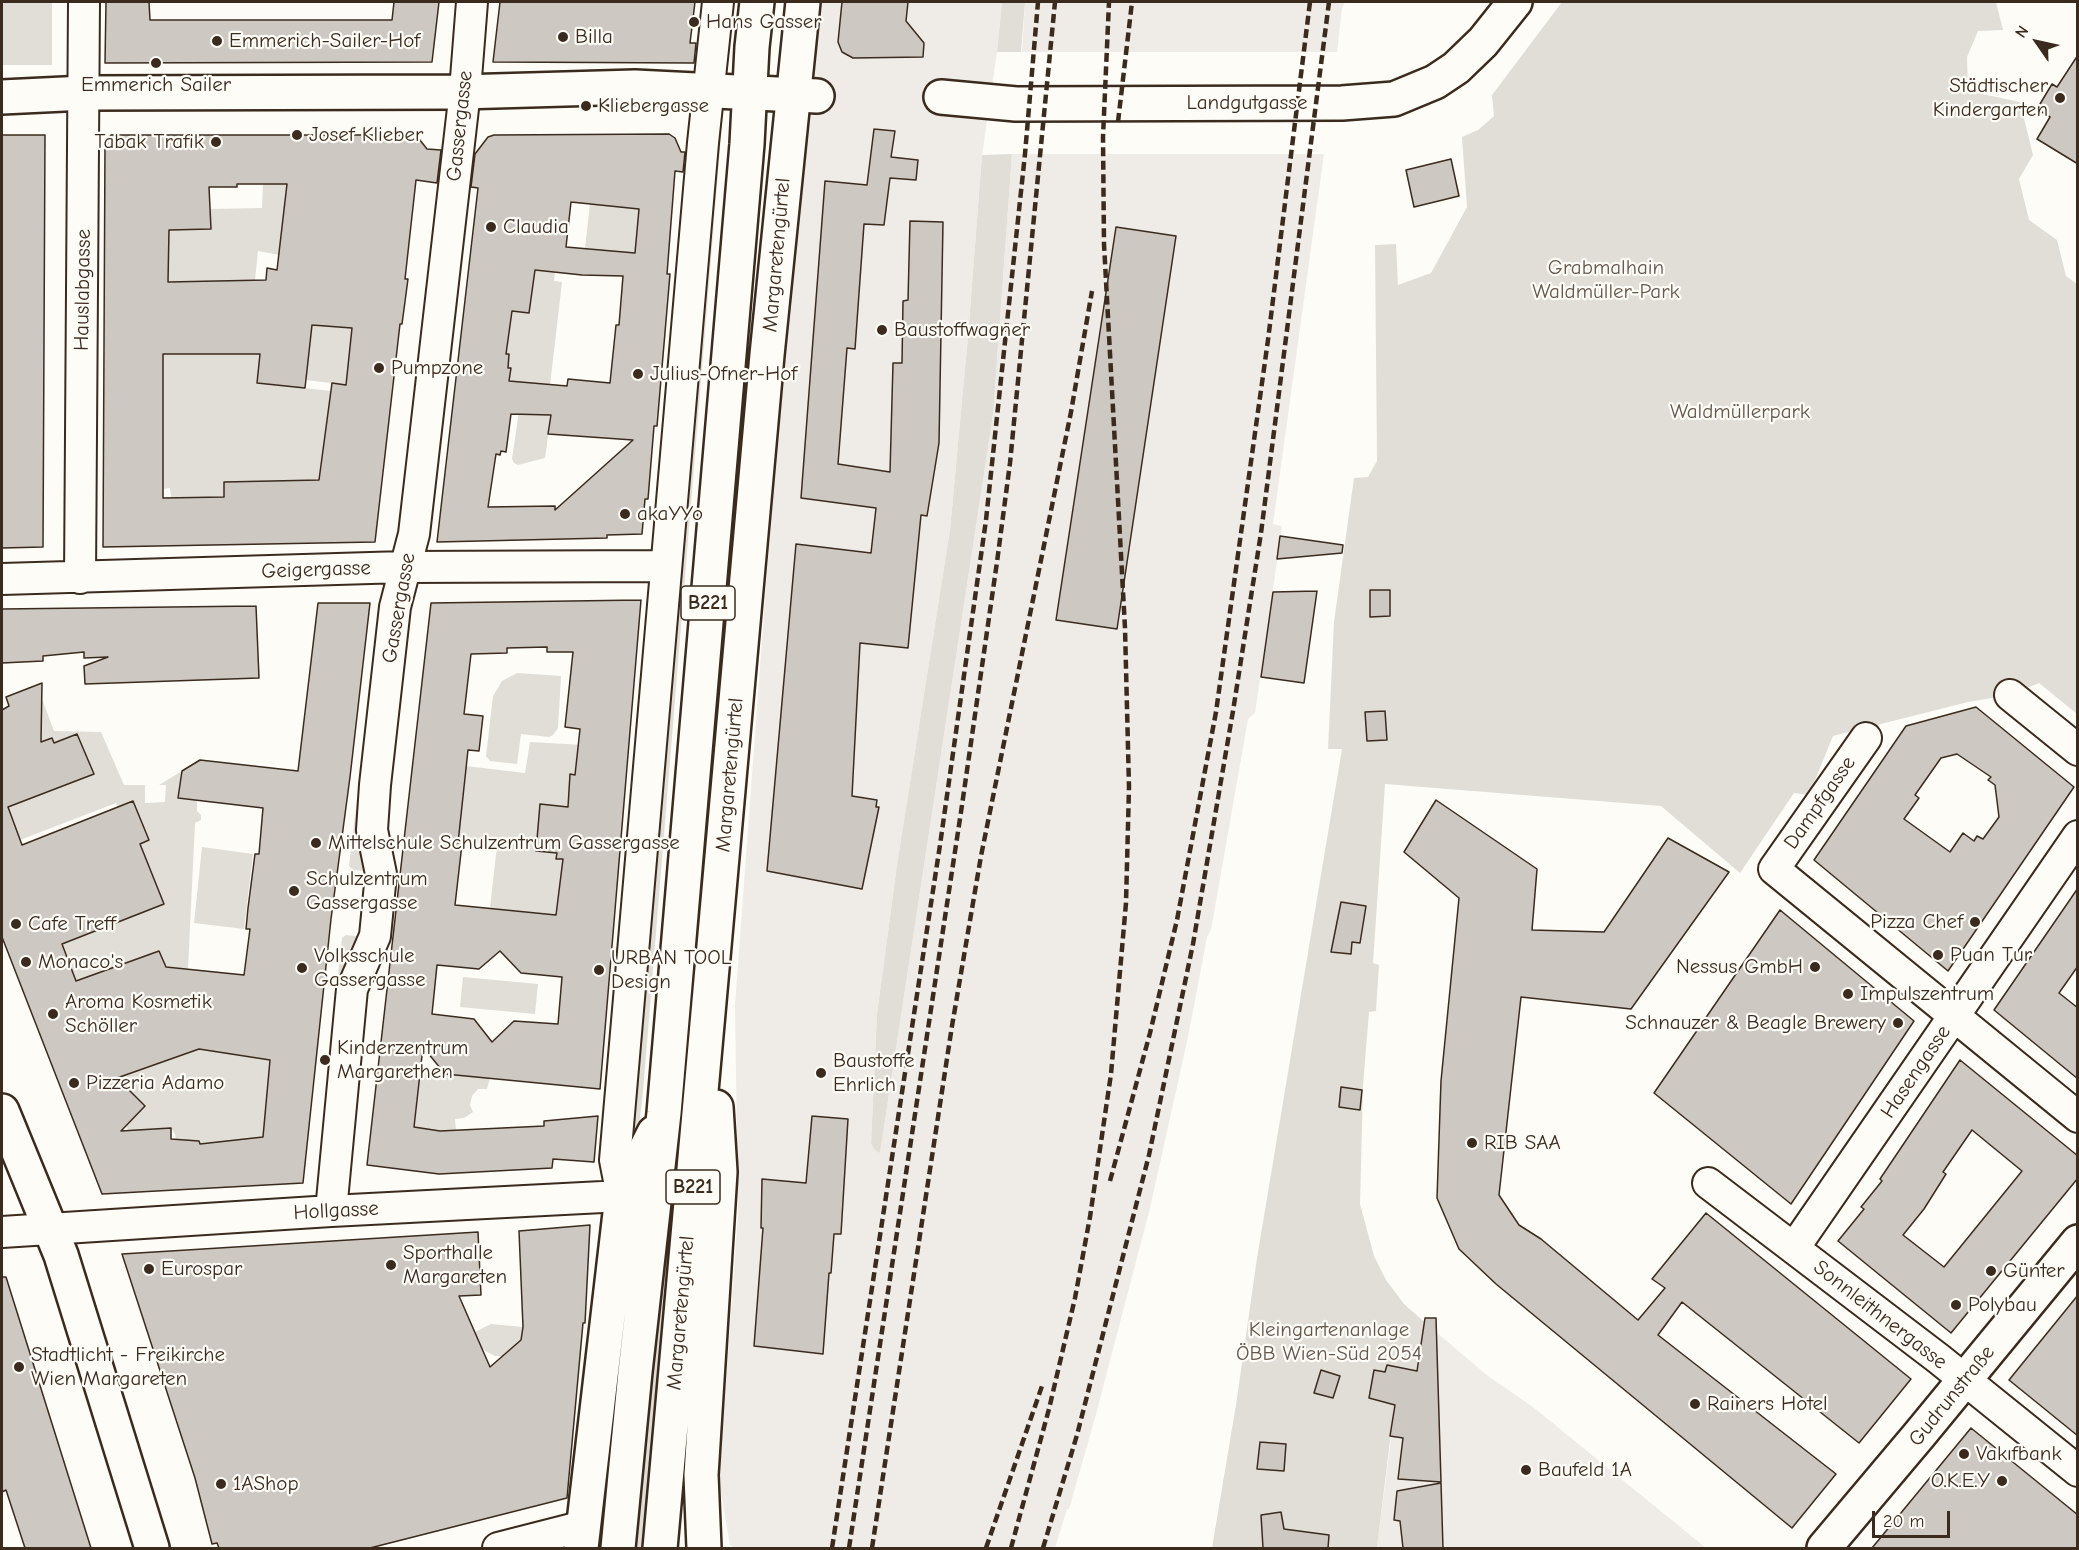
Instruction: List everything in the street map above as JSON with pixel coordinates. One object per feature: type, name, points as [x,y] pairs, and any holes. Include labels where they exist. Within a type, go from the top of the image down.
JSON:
[{"type":"main road","name":"Margaretengürtel","points":[[618,1548],[664,1113],[745,167],[757,2]]},
{"type":"main road","name":"Margaretengürtel","points":[[660,1548],[767,355],[805,95],[803,2]]},
{"type":"main road","name":"Landgutgasse","points":[[941,97],[1017,104],[1342,103],[1394,99],[1435,82],[1456,69],[1483,42],[1515,2]]},
{"type":"main road","points":[[2,97],[85,93],[465,91],[635,87],[805,95]]},
{"type":"main road","points":[[704,1548],[701,1475],[720,1172],[710,999]]},
{"type":"main road","points":[[2,1111],[51,1228],[152,1548]]},
{"type":"main road","name":"B221","points":[[583,1537],[622,1196],[664,1113]]},
{"type":"main road","name":"Gudrunstraße","points":[[1824,1548],[2078,1242]]},
{"type":"street","name":"Hauslabgasse","points":[[80,578],[84,2]]},
{"type":"street","name":"Gassergasse","points":[[331,1211],[352,989],[375,936],[381,874],[372,830],[375,785],[395,607],[414,534],[465,91],[472,2]]},
{"type":"street","points":[[622,1196],[615,1160],[708,90],[718,2]]},
{"type":"street","name":"Geigergasse","points":[[2,579],[405,567],[666,566]]},
{"type":"street","points":[[2010,695],[2078,750]]},
{"type":"street","name":"Dampfgasse","points":[[1866,738],[1774,869],[1955,1015]]},
{"type":"street","name":"Hasengasse","points":[[1794,1248],[2078,836]]},
{"type":"street","points":[[1955,1015],[2078,1117]]},
{"type":"street","name":"Sonnleithnergasse","points":[[1708,1183],[2078,1471]]},
{"type":"street","name":"Hollgasse","points":[[2,1232],[331,1211],[622,1196]]},
{"type":"street","points":[[498,1548],[583,1537]]},
{"type":"shaded area","points":[[819,2],[1002,2],[982,155],[950,530],[897,865],[877,1014],[871,1143],[880,1153],[993,415],[1012,154],[1324,154],[1273,524],[1282,526],[1255,713],[1248,719],[1211,930],[1207,937],[1188,1037],[1150,1208],[1095,1418],[1069,1509],[1067,1509],[1055,1548],[734,1548],[730,1545],[719,1481],[738,1214],[735,1005],[780,398]]},
{"type":"shaded area","points":[[1025,2],[1345,2],[1342,8],[1337,52],[1022,52]]},
{"type":"shaded area","name":"Baufeld 1A","points":[[1424,1327],[1436,1332],[1488,1376],[1533,1407],[1706,1548],[1377,1548],[1397,1391],[1414,1392]]},
{"type":"green space","points":[[2,2],[52,2],[52,65],[2,65]]},
{"type":"green space","points":[[1002,2],[1025,2],[1021,52],[997,52]]},
{"type":"green space","name":"Waldmüllerpark","points":[[1562,2],[1996,2],[2003,30],[1978,31],[1967,57],[1968,91],[2020,102],[2033,155],[2019,179],[2029,220],[2057,240],[2066,276],[2077,284],[2077,714],[2039,683],[2010,695],[1968,702],[1833,736],[1809,795],[1794,793],[1740,873],[1661,806],[1385,784],[1373,963],[1379,965],[1376,1011],[1369,1012],[1363,1086],[1360,1204],[1374,1256],[1386,1280],[1404,1304],[1430,1327],[1424,1327],[1414,1393],[1396,1391],[1377,1548],[1212,1548],[1257,1258],[1342,749],[1328,749],[1334,622],[1354,478],[1368,477],[1377,461],[1375,245],[1396,244],[1398,285],[1431,273],[1467,207],[1462,137],[1478,130],[1494,116],[1492,95]]},
{"type":"green space","points":[[716,132],[720,132],[721,136],[643,1092],[638,1134],[628,1162]]},
{"type":"green space","points":[[1012,154],[993,415],[880,1153],[871,1143],[877,1014],[897,865],[950,530],[982,155]]},
{"type":"green space","points":[[263,184],[289,184],[328,206],[284,208],[279,255],[258,251],[255,280],[230,281],[229,354],[264,319],[257,383],[331,391],[321,466],[332,482],[224,497],[171,498],[170,488],[163,489],[163,354],[219,354],[219,281],[162,281],[159,188],[191,230],[210,229],[210,209],[262,208]]},
{"type":"green space","points":[[590,204],[639,209],[634,258],[611,251],[585,248]]},
{"type":"green space","points":[[515,267],[555,272],[554,281],[562,282],[550,385],[551,415],[545,458],[518,465],[512,459],[519,411],[501,394],[509,355],[506,354],[509,311],[529,312],[531,298]]},
{"type":"green space","points":[[312,324],[352,328],[346,385],[306,380]]},
{"type":"green space","points":[[741,343],[747,343],[682,1117],[679,1101]]},
{"type":"green space","points":[[517,673],[561,676],[558,728],[549,737],[521,734],[517,764],[490,761],[486,756],[493,696],[502,681]]},
{"type":"green space","points":[[30,697],[42,699],[54,731],[101,732],[124,785],[145,785],[145,803],[165,802],[166,785],[159,785],[182,771],[178,798],[197,800],[197,811],[201,815],[201,820],[195,823],[188,969],[182,969],[91,1033],[159,951],[94,974],[82,994],[72,971],[62,959],[67,956],[64,948],[51,931],[80,937],[163,904],[100,860],[149,840],[133,801],[118,807],[116,803],[20,840],[18,833],[14,834],[2,802],[2,793],[94,774],[77,734],[54,743],[52,738],[43,741],[2,772],[2,733],[16,727]]},
{"type":"green space","points":[[530,742],[583,745],[575,775],[570,775],[569,782],[582,808],[540,805],[536,851],[557,853],[557,859],[563,859],[569,916],[490,908],[497,846],[452,840],[459,832],[466,766],[525,773]]},
{"type":"green space","points":[[361,797],[372,872],[353,870],[349,866],[357,799]]},
{"type":"green space","points":[[202,847],[253,854],[244,929],[194,923]]},
{"type":"green space","points":[[346,935],[365,937],[342,982],[338,976],[342,938]]},
{"type":"green space","points":[[463,977],[538,984],[535,1014],[460,1007]]},
{"type":"green space","points":[[191,1048],[270,1060],[263,1137],[200,1144],[199,1141],[176,1139],[171,1128],[157,1129],[156,1132],[132,1141],[126,1125],[130,1123],[107,1067],[132,1073],[191,1052]]},
{"type":"green space","points":[[421,1071],[490,1078],[487,1089],[478,1089],[472,1096],[470,1105],[473,1112],[464,1118],[455,1119],[456,1130],[440,1131],[410,1127],[415,1122]]},
{"type":"green space","points":[[665,1234],[672,1234],[644,1548],[633,1548]]},
{"type":"green space","points":[[491,1324],[523,1327],[521,1344],[510,1357],[495,1356],[485,1351],[480,1345],[475,1332]]},
{"type":"building","name":"Emmerich-Sailer-Hof","points":[[106,2],[149,2],[150,20],[392,20],[394,2],[439,2],[432,62],[105,63]]},
{"type":"building","points":[[500,2],[695,2],[690,43],[696,43],[694,63],[493,62]]},
{"type":"building","points":[[842,2],[908,2],[906,21],[924,43],[923,57],[853,58],[842,52],[838,42]]},
{"type":"building","name":"Städtischer Kindergarten","points":[[2078,55],[2078,164],[2037,139],[2050,117],[2037,109],[2052,84],[2057,87]]},
{"type":"building","points":[[874,129],[895,131],[891,157],[918,160],[916,180],[890,178],[884,225],[864,224],[855,349],[847,348],[838,464],[890,472],[893,363],[902,363],[903,301],[908,300],[910,221],[943,222],[939,443],[927,516],[921,515],[908,648],[860,643],[852,796],[877,800],[876,807],[879,807],[862,889],[767,871],[796,544],[871,553],[876,508],[801,498],[825,181],[867,185]]},
{"type":"building","points":[[669,134],[675,138],[681,152],[685,152],[683,172],[675,171],[667,274],[670,274],[657,426],[654,426],[648,499],[645,499],[642,534],[607,535],[607,538],[437,542],[478,188],[471,187],[475,154],[488,137],[494,135]],"holes":[[[571,202],[639,209],[635,253],[566,247]],[[535,270],[623,276],[619,325],[616,325],[610,383],[568,379],[567,386],[509,381],[511,368],[508,368],[509,354],[506,354],[512,311],[529,313]],[[511,414],[551,415],[548,434],[633,440],[555,510],[555,506],[488,507],[496,454],[500,455],[501,451],[506,452]]]},
{"type":"building","points":[[2,135],[45,135],[43,547],[2,548]]},
{"type":"building","points":[[111,135],[416,135],[427,149],[441,150],[437,183],[416,180],[405,279],[408,279],[402,324],[400,324],[375,542],[103,547],[105,142]],"holes":[[[237,184],[287,184],[277,270],[267,268],[266,280],[168,282],[169,230],[211,229],[209,187],[237,187]],[[312,325],[352,328],[346,385],[332,383],[319,480],[224,482],[224,497],[163,498],[163,354],[260,354],[257,383],[305,388]]]},
{"type":"building","points":[[1451,159],[1459,196],[1414,207],[1406,170]]},
{"type":"building","points":[[1116,227],[1176,236],[1117,629],[1056,620]]},
{"type":"building","points":[[1280,536],[1343,545],[1342,553],[1277,559]]},
{"type":"building","points":[[1370,590],[1390,590],[1390,616],[1370,617]]},
{"type":"building","points":[[1317,591],[1304,683],[1261,677],[1273,592]]},
{"type":"building","points":[[641,600],[600,1089],[445,1074],[423,1047],[414,1127],[440,1131],[544,1126],[544,1121],[598,1116],[594,1162],[553,1159],[552,1168],[439,1174],[367,1165],[431,603]],"holes":[[[547,647],[547,652],[573,652],[565,727],[580,729],[575,775],[570,774],[568,807],[540,804],[536,851],[557,853],[556,859],[563,859],[556,915],[455,905],[462,844],[458,843],[468,750],[479,751],[483,716],[464,714],[471,654],[507,653],[507,648]],[[500,951],[521,973],[562,977],[558,1024],[514,1021],[492,1042],[474,1019],[432,1014],[437,965],[479,969]]]},
{"type":"building","points":[[318,603],[370,603],[331,919],[303,1183],[102,1194],[2,937],[2,710],[9,706],[6,697],[42,683],[41,742],[52,738],[54,743],[77,734],[94,774],[8,807],[22,845],[133,801],[149,840],[140,844],[164,904],[62,944],[76,981],[159,951],[166,967],[244,975],[250,929],[246,929],[248,908],[255,854],[259,854],[263,808],[178,798],[182,771],[200,760],[298,771]],"holes":[[[199,1049],[270,1060],[263,1137],[200,1144],[199,1141],[171,1139],[171,1128],[121,1131],[145,1106],[117,1078]]]},
{"type":"building","points":[[256,606],[259,678],[85,684],[84,666],[108,657],[84,658],[84,652],[43,656],[43,661],[2,663],[2,609]]},
{"type":"building","points":[[1976,707],[2074,787],[1948,971],[1814,860],[1906,726]],"holes":[[[1957,754],[1991,777],[1988,780],[1995,785],[1999,817],[1983,839],[1977,836],[1974,841],[1963,833],[1950,852],[1904,819],[1919,798],[1915,795],[1941,758]]]},
{"type":"building","points":[[1385,711],[1387,740],[1367,741],[1365,712]]},
{"type":"building","points":[[1436,800],[1537,869],[1532,930],[1604,932],[1668,838],[1729,872],[1631,1009],[1521,997],[1499,1195],[1519,1225],[1541,1239],[1638,1320],[1665,1288],[1652,1279],[1706,1213],[1911,1379],[1859,1443],[1682,1302],[1658,1335],[1836,1474],[1792,1528],[1496,1284],[1459,1249],[1437,1198],[1441,1081],[1459,898],[1404,852]]},
{"type":"building","points":[[2078,888],[2078,966],[2059,993],[2078,1008],[2078,1079],[1994,1010]]},
{"type":"building","points":[[1341,902],[1366,906],[1360,943],[1352,942],[1351,954],[1331,952]]},
{"type":"building","points":[[1780,910],[1914,1021],[1791,1204],[1654,1093]]},
{"type":"building","points":[[1960,1060],[2078,1156],[2078,1178],[1951,1333],[1838,1241],[1864,1209],[1861,1207],[1882,1181],[1880,1179]],"holes":[[[1972,1130],[2022,1171],[1944,1267],[1903,1235],[1924,1209],[1946,1174],[1943,1172]]]},
{"type":"building","points":[[1341,1087],[1362,1090],[1360,1110],[1339,1107]]},
{"type":"building","points":[[812,1116],[848,1119],[841,1234],[834,1234],[823,1354],[754,1346],[763,1228],[761,1228],[762,1179],[806,1183]]},
{"type":"building","points":[[590,1225],[585,1323],[583,1323],[567,1498],[370,1548],[219,1548],[217,1543],[212,1544],[195,1478],[122,1254],[478,1232],[481,1295],[459,1296],[490,1367],[521,1340],[523,1327],[519,1231]]},
{"type":"building","points":[[2,1277],[6,1277],[91,1548],[25,1548],[6,1490],[2,1492]]},
{"type":"building","points":[[2078,1295],[2078,1436],[2009,1380]]},
{"type":"building","points":[[1425,1318],[1436,1318],[1441,1482],[1398,1479],[1403,1438],[1390,1436],[1395,1405],[1369,1398],[1374,1370],[1385,1372],[1387,1365],[1417,1371]]},
{"type":"building","points":[[1321,1370],[1340,1376],[1333,1398],[1314,1393]]},
{"type":"building","points":[[1971,1428],[2078,1515],[2078,1548],[1872,1548]]},
{"type":"building","points":[[1260,1442],[1286,1444],[1284,1471],[1257,1469]]},
{"type":"building","points":[[1441,1483],[1443,1548],[1403,1548],[1400,1521],[1394,1520],[1397,1491]]},
{"type":"building","points":[[1281,1512],[1284,1529],[1329,1535],[1328,1548],[1263,1548],[1261,1515]]},
{"type":"railway","points":[[832,1548],[940,845],[986,520],[1025,154],[1038,2]]},
{"type":"railway","points":[[849,1548],[997,562],[1010,463],[1055,2]]},
{"type":"railway","points":[[1011,1548],[1049,1409],[1075,1298],[1090,1217],[1111,1074],[1126,903],[1129,787],[1125,628],[1104,244],[1103,137],[1109,2]]},
{"type":"railway","points":[[1118,122],[1132,2]]},
{"type":"railway","points":[[1110,1181],[1150,1033],[1177,920],[1216,712],[1268,340],[1310,2]]},
{"type":"railway","points":[[1043,1548],[1077,1435],[1149,1155],[1193,944],[1261,533],[1329,2]]},
{"type":"railway","points":[[872,1548],[952,1026],[981,856],[1071,412],[1092,291]]},
{"type":"railway","points":[[986,1548],[1042,1386]]},
{"type":"place","name":"Hans Gasser","points":[[694,22]]},
{"type":"place","name":"Billa","points":[[563,37]]},
{"type":"place","name":"Emmerich-Sailer-Hof","points":[[217,41]]},
{"type":"place","name":"Emmerich Sailer","points":[[156,63]]},
{"type":"place","name":"Städtischer Kindergarten","points":[[2060,98]]},
{"type":"place","name":"Kliebergasse","points":[[586,106]]},
{"type":"place","name":"Josef Klieber","points":[[297,135]]},
{"type":"place","name":"Tabak Trafik","points":[[216,142]]},
{"type":"place","name":"Claudia","points":[[491,227]]},
{"type":"place","name":"Baustoffwagner","points":[[882,330]]},
{"type":"place","name":"Pumpzone","points":[[379,368]]},
{"type":"place","name":"Julius-Ofner-Hof","points":[[638,374]]},
{"type":"place","name":"akaYYo","points":[[625,514]]},
{"type":"place","name":"Mittelschule Schulzentrum Gassergasse","points":[[316,843]]},
{"type":"place","name":"Schulzentrum Gassergasse","points":[[294,891]]},
{"type":"place","name":"Pizza Chef","points":[[1975,922]]},
{"type":"place","name":"Cafe Treff","points":[[16,924]]},
{"type":"place","name":"Puan Tur","points":[[1938,955]]},
{"type":"place","name":"Monaco's","points":[[26,962]]},
{"type":"place","name":"Nessus GmbH","points":[[1815,967]]},
{"type":"place","name":"Volksschule Gassergasse","points":[[302,968]]},
{"type":"place","name":"URBAN TOOL Design","points":[[599,970]]},
{"type":"place","name":"Impulszentrum","points":[[1848,994]]},
{"type":"place","name":"Aroma Kosmetik Schöller","points":[[53,1014]]},
{"type":"place","name":"Schnauzer & Beagle Brewery","points":[[1898,1023]]},
{"type":"place","name":"Kinderzentrum Margarethen","points":[[325,1060]]},
{"type":"place","name":"Baustoffe Ehrlich","points":[[821,1073]]},
{"type":"place","name":"Pizzeria Adamo","points":[[74,1083]]},
{"type":"place","name":"RIB SAA","points":[[1472,1143]]},
{"type":"place","name":"Sporthalle Margareten","points":[[391,1265]]},
{"type":"place","name":"Eurospar","points":[[149,1269]]},
{"type":"place","name":"Günter","points":[[1991,1271]]},
{"type":"place","name":"Polybau","points":[[1956,1305]]},
{"type":"place","name":"Stadtlicht - Freikirche Wien Margareten","points":[[19,1367]]},
{"type":"place","name":"Rainers Hotel","points":[[1695,1404]]},
{"type":"place","name":"Vakıfbank","points":[[1964,1454]]},
{"type":"place","name":"Baufeld 1A","points":[[1526,1470]]},
{"type":"place","name":"O.K.E.Y","points":[[2002,1481]]},
{"type":"place","name":"1AShop","points":[[221,1484]]},
{"type":"park label","name":"Grabmalhain Waldmüller-Park","points":[[1606,280]]},
{"type":"park label","name":"Kleingartenanlage ÖBB Wien-Süd 2054","points":[[1329,1342]]}]
